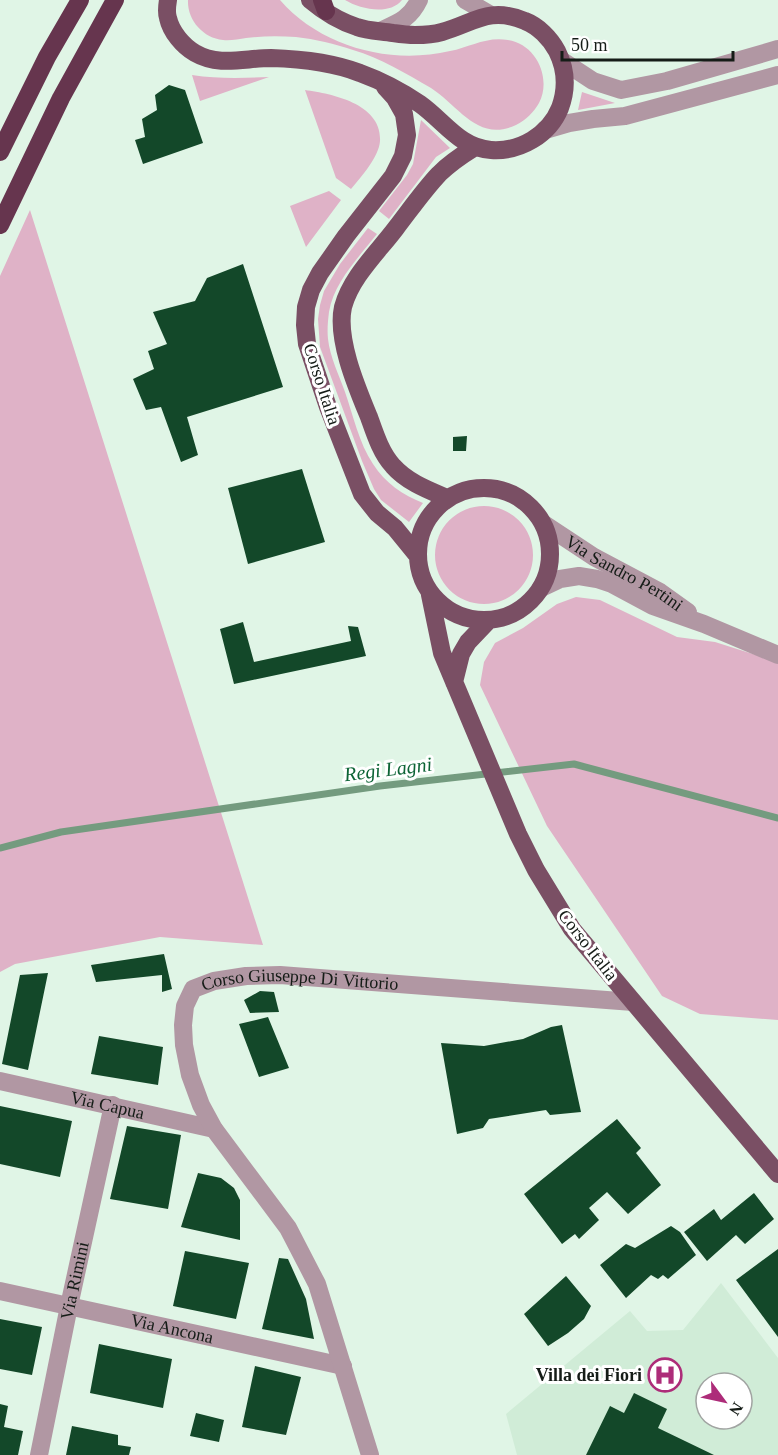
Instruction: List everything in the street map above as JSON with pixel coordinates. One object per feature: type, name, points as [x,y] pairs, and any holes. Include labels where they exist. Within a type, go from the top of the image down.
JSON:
[{"type":"highway","points":[[0,152],[47,57],[80,0]]},
{"type":"highway","points":[[0,225],[61,98],[115,0]]},
{"type":"main road","points":[[168,0],[167,16],[172,28],[182,42],[195,53],[224,61],[268,58],[338,66],[399,90],[441,121],[454,136],[475,147],[501,151],[523,145],[535,139],[545,130],[559,110],[564,97],[565,84],[561,60],[554,46],[541,30],[530,23],[504,15],[491,15],[478,17],[441,33],[415,35],[359,28],[342,21],[324,6],[310,0]]},
{"type":"main road","name":"Corso Italia","points":[[379,81],[395,98],[404,114],[407,135],[403,156],[393,176],[345,236],[320,273],[311,290],[306,307],[306,335],[307,345],[328,407],[362,494],[417,555]]},
{"type":"main road","name":"Corso Italia","points":[[447,498],[410,481],[393,466],[381,448],[347,357],[342,332],[343,309],[348,293],[362,272],[439,174],[457,158],[475,147]]},
{"type":"main road","name":"Corso Italia","points":[[430,595],[446,610],[466,619],[488,621],[509,616],[527,605],[541,588],[549,567],[550,556],[550,545],[544,524],[531,506],[512,493],[490,488],[468,489],[447,498],[431,513],[420,533],[417,555],[420,576],[430,595],[442,653],[518,834],[536,870],[572,929],[778,1173]]},
{"type":"main road","name":"Corso Italia","points":[[454,682],[461,654],[468,642],[488,621]]},
{"type":"street","points":[[380,31],[403,20],[416,7],[419,0]]},
{"type":"street","points":[[465,0],[491,15]]},
{"type":"street","points":[[561,60],[593,81],[621,90],[667,81],[778,49]]},
{"type":"street","points":[[545,130],[585,120],[625,116],[778,75]]},
{"type":"street","name":"Via Sandro Pertini","points":[[544,524],[594,557],[660,592],[704,624]]},
{"type":"street","name":"Via Sandro Pertini","points":[[541,588],[561,579],[579,576],[597,579],[612,584],[653,606],[704,624],[778,655]]},
{"type":"street","name":"Corso Giuseppe Di Vittorio","points":[[370,1455],[317,1284],[288,1228],[214,1129],[201,1105],[190,1075],[184,1044],[185,1006],[193,989],[214,981],[246,976],[280,975],[633,1002]]},
{"type":"street","name":"Via Capua","points":[[0,1081],[214,1129]]},
{"type":"street","name":"Via Rimini","points":[[39,1455],[113,1106]]},
{"type":"street","name":"Via Ancona","points":[[0,1291],[343,1366]]},
{"type":"shaded area","points":[[188,0],[280,0],[315,30],[336,40],[358,48],[404,56],[450,51],[493,39],[508,40],[518,43],[534,55],[542,73],[543,93],[537,106],[523,121],[503,129],[491,129],[470,120],[431,88],[363,53],[325,42],[296,37],[216,39],[203,32],[193,21]]},
{"type":"shaded area","points":[[345,0],[402,0],[390,8],[374,9],[358,6]]},
{"type":"shaded area","points":[[192,75],[221,78],[269,77],[200,101]]},
{"type":"shaded area","points":[[305,90],[329,94],[354,103],[373,118],[379,128],[380,141],[376,154],[351,189],[336,178]]},
{"type":"shaded area","points":[[582,92],[615,103],[578,110]]},
{"type":"shaded area","points":[[421,120],[450,148],[436,157],[389,219],[379,211],[413,164]]},
{"type":"shaded area","points":[[329,191],[341,200],[306,247],[290,206]]},
{"type":"shaded area","points":[[30,210],[263,945],[160,937],[15,964],[0,972],[0,276]]},
{"type":"shaded area","points":[[368,228],[377,234],[348,270],[336,290],[329,312],[328,339],[368,456],[389,483],[423,503],[409,522],[381,500],[374,489],[320,347],[318,319],[324,291],[340,264]]},
{"type":"shaded area","points":[[484,506],[503,510],[519,520],[529,536],[533,555],[529,574],[519,590],[503,600],[484,604],[465,600],[449,590],[439,574],[435,555],[439,536],[449,520],[465,510]]},
{"type":"shaded area","points":[[576,597],[600,600],[677,637],[715,642],[778,662],[778,1020],[700,1014],[662,996],[547,826],[480,685],[484,662],[495,643],[523,628],[557,604]]},
{"type":"shaded area","name":"Villa dei Fiori","points":[[721,1283],[778,1358],[778,1455],[517,1455],[506,1414],[630,1311],[647,1331],[683,1330]]},
{"type":"building","points":[[169,85],[185,90],[203,143],[143,164],[135,140],[145,137],[142,119],[157,110],[155,95]]},
{"type":"building","points":[[243,264],[283,387],[187,417],[198,455],[181,462],[161,407],[146,410],[133,379],[154,369],[148,351],[167,344],[153,312],[195,301],[207,278]]},
{"type":"building","points":[[467,436],[466,451],[453,451],[453,437]]},
{"type":"building","points":[[302,469],[325,542],[248,564],[228,488]]},
{"type":"building","points":[[243,622],[254,662],[351,641],[348,626],[358,627],[366,656],[234,684],[220,629]]},
{"type":"building","points":[[164,954],[172,989],[162,992],[162,975],[96,982],[91,965]]},
{"type":"building","points":[[48,973],[28,1070],[2,1064],[20,975]]},
{"type":"building","points":[[260,991],[274,992],[279,1012],[250,1013],[244,1000]]},
{"type":"building","points":[[268,1017],[289,1068],[259,1077],[239,1024]]},
{"type":"building","points":[[562,1025],[581,1112],[550,1115],[546,1110],[489,1119],[483,1128],[457,1134],[441,1043],[484,1046],[523,1039],[551,1027]]},
{"type":"building","points":[[99,1036],[163,1047],[158,1085],[91,1074]]},
{"type":"building","points":[[0,1106],[72,1121],[60,1177],[0,1164]]},
{"type":"building","points":[[617,1119],[641,1148],[636,1153],[661,1185],[628,1214],[607,1192],[589,1208],[599,1220],[579,1239],[575,1234],[562,1244],[524,1194]]},
{"type":"building","points":[[127,1126],[181,1135],[168,1209],[110,1199]]},
{"type":"building","points":[[198,1173],[221,1178],[234,1188],[240,1200],[240,1240],[181,1227]]},
{"type":"building","points":[[754,1193],[774,1219],[745,1244],[736,1235],[707,1261],[684,1232],[714,1209],[721,1220]]},
{"type":"building","points":[[671,1226],[680,1232],[696,1255],[668,1279],[663,1275],[658,1279],[651,1275],[626,1298],[600,1265],[626,1244],[635,1248]]},
{"type":"building","points":[[778,1249],[778,1337],[736,1280]]},
{"type":"building","points":[[185,1251],[249,1263],[236,1319],[173,1306]]},
{"type":"building","points":[[279,1258],[288,1259],[306,1299],[314,1339],[262,1329]]},
{"type":"building","points":[[566,1276],[591,1306],[584,1319],[548,1346],[524,1314]]},
{"type":"building","points":[[0,1319],[42,1327],[32,1375],[0,1369]]},
{"type":"building","points":[[99,1344],[172,1359],[163,1408],[90,1393]]},
{"type":"building","points":[[255,1366],[301,1377],[286,1435],[242,1427]]},
{"type":"building","points":[[634,1393],[667,1409],[658,1428],[714,1455],[586,1455],[610,1406],[624,1413]]},
{"type":"building","points":[[0,1404],[8,1406],[4,1427],[23,1431],[18,1455],[0,1455]]},
{"type":"building","points":[[196,1413],[224,1420],[219,1442],[190,1436]]},
{"type":"building","points":[[72,1426],[118,1435],[118,1445],[131,1447],[129,1455],[66,1455]]},
{"type":"waterway","name":"Regi Lagni","points":[[0,848],[61,832],[380,786],[574,764],[778,818]]},
{"type":"place","name":"Villa dei Fiori","points":[[665,1375]]}]
